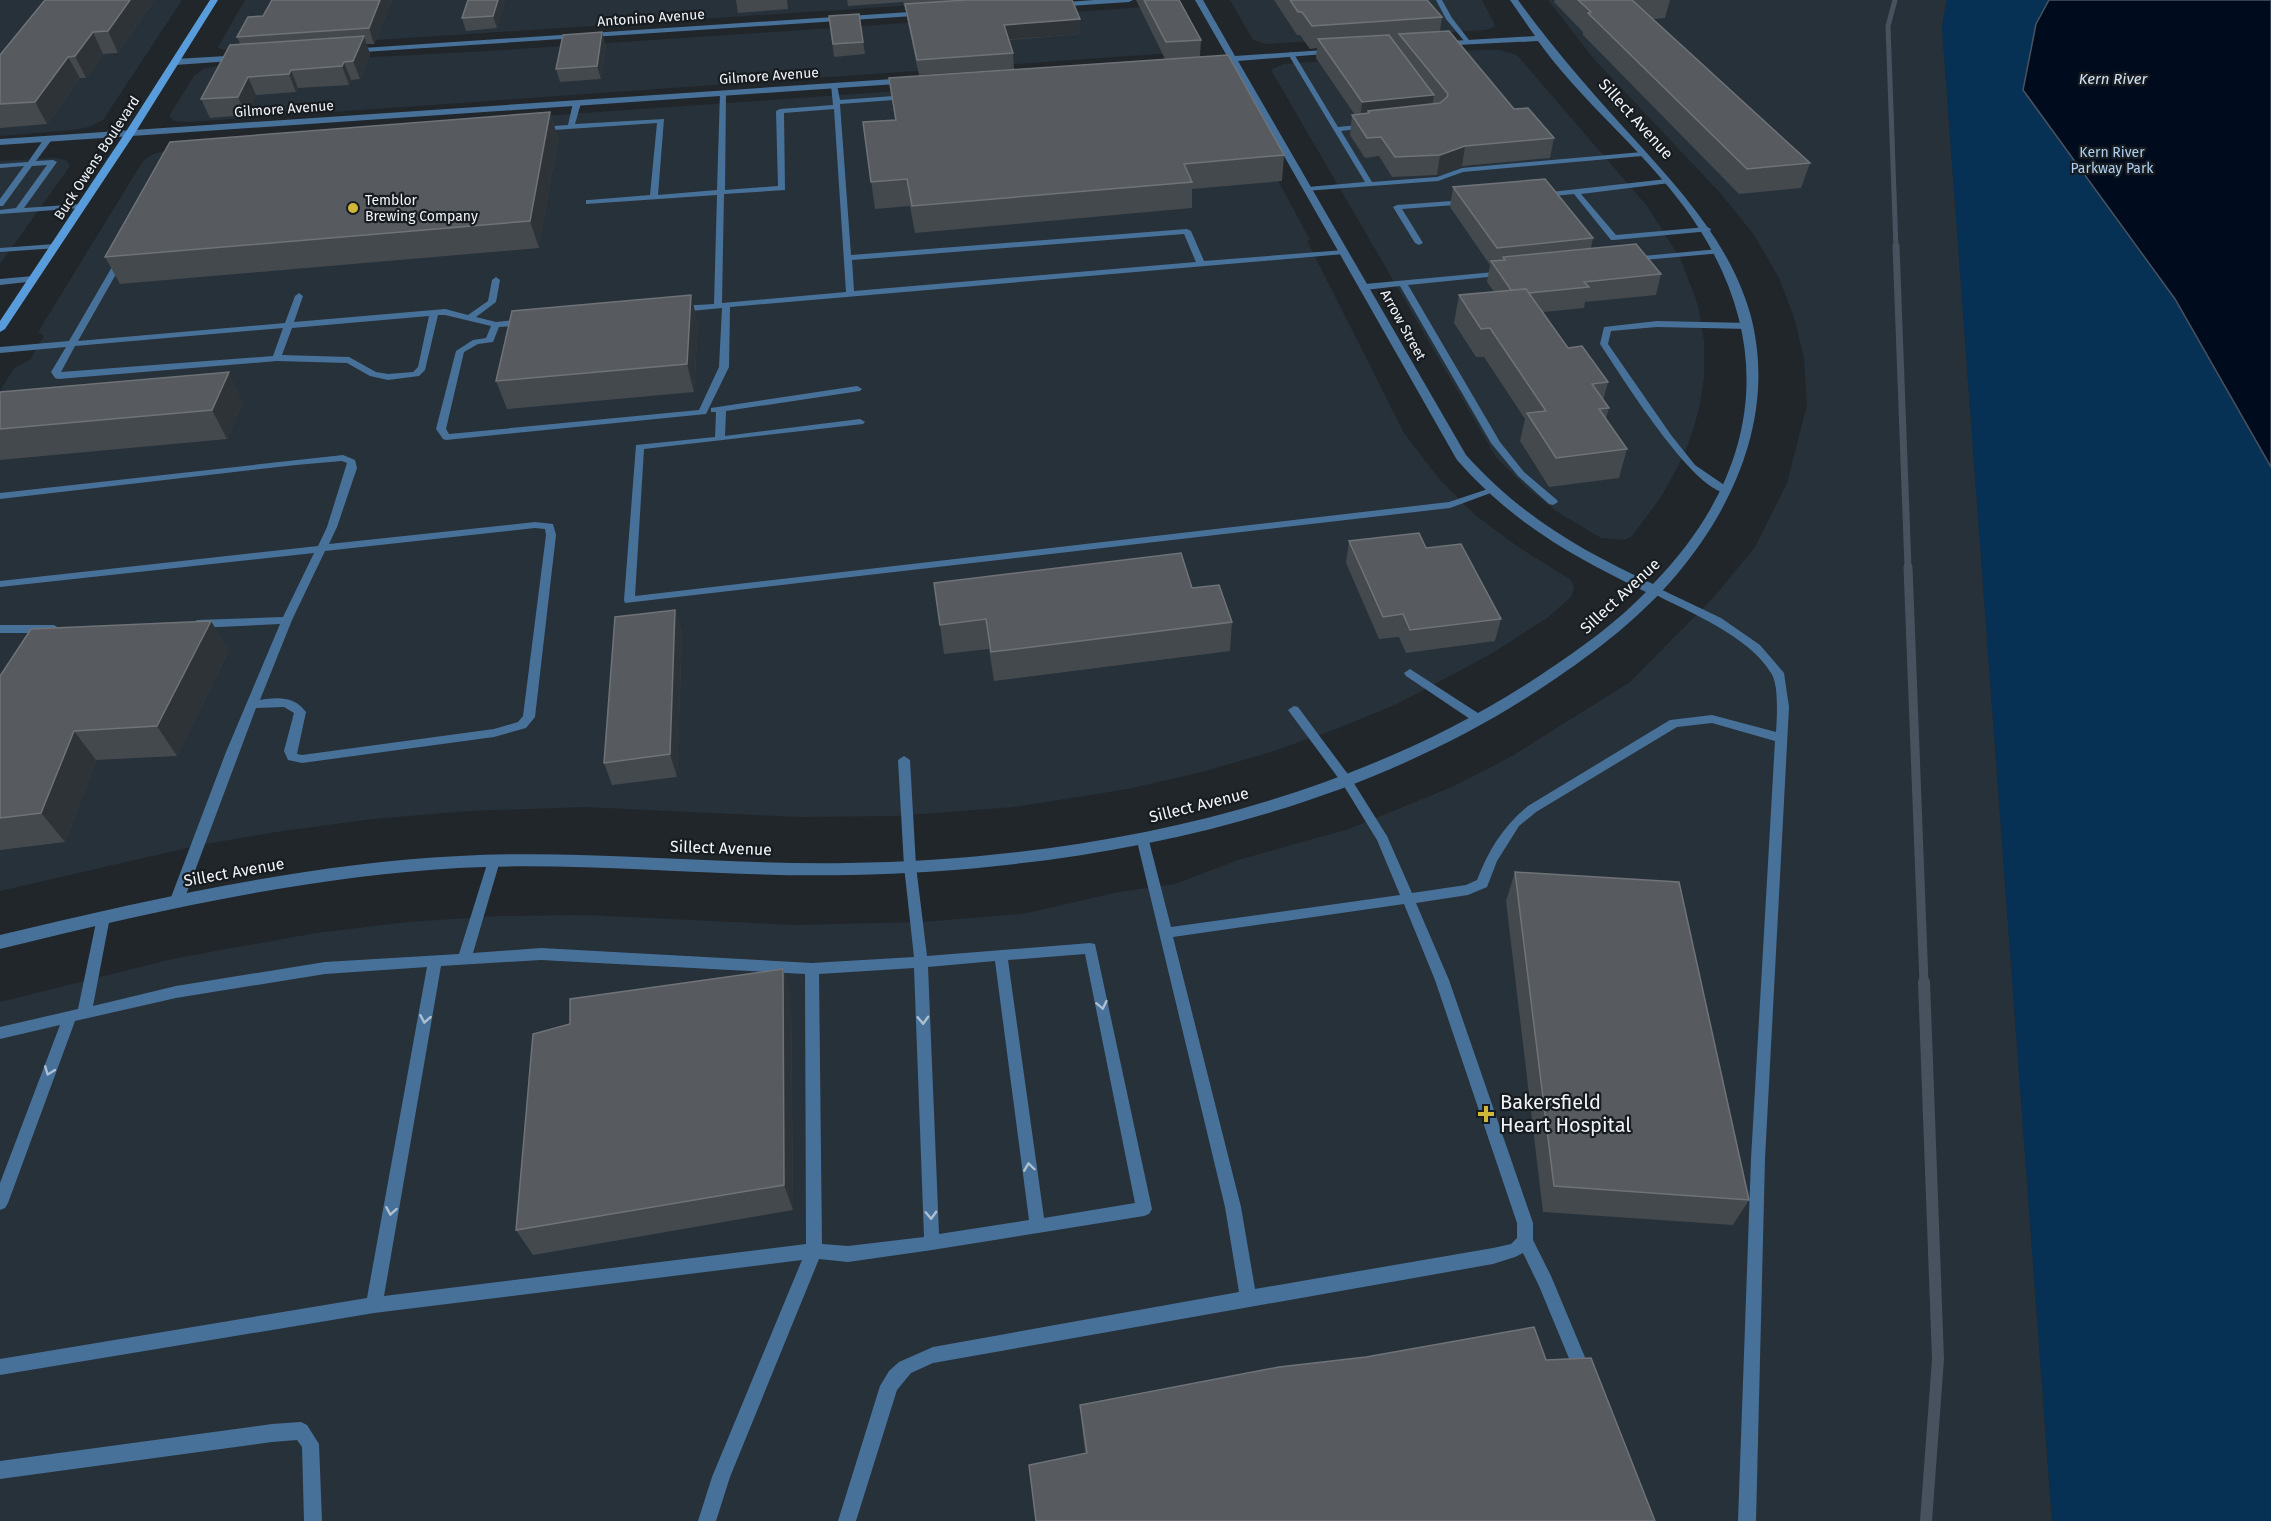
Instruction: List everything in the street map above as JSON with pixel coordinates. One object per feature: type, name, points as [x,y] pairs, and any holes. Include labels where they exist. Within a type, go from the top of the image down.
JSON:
[{"type":"main road","name":"Buck Owens Boulevard","points":[[0,329],[130,133],[214,0]]},
{"type":"street","points":[[1046,5],[1129,0]]},
{"type":"street","name":"Arrow Street","points":[[1199,0],[1231,59],[1236,76],[1308,189],[1461,458],[1510,509],[1546,535],[1656,591]]},
{"type":"street","name":"Sillect Avenue","points":[[0,942],[177,900],[237,888],[351,871],[494,861],[568,860],[838,868],[956,864],[1062,852],[1142,837],[1262,808],[1346,780],[1434,743],[1508,705],[1559,672],[1615,630],[1656,591],[1686,556],[1711,520],[1726,491],[1746,442],[1753,408],[1755,367],[1749,326],[1739,291],[1707,229],[1539,38],[1514,0]]},
{"type":"street","name":"Antonino Avenue","points":[[342,51],[938,12]]},
{"type":"street","points":[[1422,45],[1539,38]]},
{"type":"street","points":[[1196,61],[1345,50]]},
{"type":"street","points":[[175,62],[259,57]]},
{"type":"street","name":"Gilmore Avenue","points":[[0,142],[334,123],[577,103],[916,80]]},
{"type":"lane","points":[[1439,0],[1449,19],[1467,41]]},
{"type":"lane","points":[[1291,54],[1370,185]]},
{"type":"lane","points":[[834,86],[850,294]]},
{"type":"lane","points":[[704,412],[724,367],[721,192],[723,93]]},
{"type":"lane","points":[[589,202],[782,188],[780,111],[918,96]]},
{"type":"lane","points":[[571,127],[577,103]]},
{"type":"lane","points":[[524,130],[661,121],[654,197]]},
{"type":"lane","points":[[1335,129],[1370,126]]},
{"type":"lane","points":[[0,204],[49,138]]},
{"type":"lane","points":[[1308,189],[1438,179],[1462,170],[1642,154]]},
{"type":"lane","points":[[1,167],[53,162],[18,211]]},
{"type":"lane","points":[[1528,196],[1667,181]]},
{"type":"lane","points":[[1576,192],[1623,248],[1719,252]]},
{"type":"lane","points":[[1419,243],[1397,207],[1469,201]]},
{"type":"lane","points":[[0,212],[81,206]]},
{"type":"lane","points":[[1623,248],[1707,229]]},
{"type":"lane","points":[[847,258],[1187,231],[1201,264]]},
{"type":"lane","points":[[0,250],[55,246]]},
{"type":"lane","points":[[1620,260],[1623,248]]},
{"type":"lane","points":[[666,310],[1344,252]]},
{"type":"lane","points":[[124,254],[56,372],[58,376],[277,358],[349,360],[373,374],[388,377],[416,374],[422,368],[434,313]]},
{"type":"lane","points":[[1365,287],[1517,271]]},
{"type":"lane","points":[[0,282],[33,279]]},
{"type":"lane","points":[[470,318],[492,302],[496,280]]},
{"type":"lane","points":[[1403,284],[1496,443],[1521,474],[1553,502]]},
{"type":"lane","points":[[277,358],[299,296]]},
{"type":"lane","points":[[0,350],[445,312],[496,325],[540,321]]},
{"type":"lane","points":[[1726,491],[1692,467],[1668,437],[1604,344],[1607,329],[1657,324],[1749,326]]},
{"type":"lane","points":[[496,325],[490,340],[476,342],[460,351],[441,429],[446,437],[704,412],[857,390]]},
{"type":"lane","points":[[720,439],[721,409]]},
{"type":"lane","points":[[860,422],[639,447],[629,600],[1450,505],[1491,491]]},
{"type":"lane","points":[[0,496],[343,458],[352,462],[332,527],[287,620],[251,705],[177,900]]},
{"type":"lane","points":[[0,584],[536,525],[549,526],[551,535],[529,717],[522,725],[494,733],[302,759],[292,757],[290,751],[300,712],[296,706],[287,702],[251,705]]},
{"type":"lane","points":[[1656,591],[1717,621],[1756,648],[1778,673],[1783,707],[1758,1160],[1747,1521]]},
{"type":"lane","points":[[180,624],[287,620]]},
{"type":"lane","points":[[0,629],[63,629]]},
{"type":"lane","points":[[1410,673],[1480,720]]},
{"type":"lane","points":[[1294,710],[1346,780],[1383,839],[1442,980],[1525,1223],[1524,1241],[1545,1281],[1592,1394]]},
{"type":"lane","points":[[1166,933],[1468,890],[1482,884],[1491,859],[1515,822],[1532,809],[1674,723],[1712,719],[1781,738]]},
{"type":"lane","points":[[904,760],[910,866],[921,962],[933,1243]]},
{"type":"lane","points":[[1142,837],[1233,1207],[1248,1298]]},
{"type":"lane","points":[[464,959],[494,861]]},
{"type":"lane","points":[[0,1203],[77,1015],[103,917]]},
{"type":"lane","points":[[0,1033],[176,992],[325,968],[541,954],[813,969],[1001,957],[1090,948],[1144,1209],[933,1243],[848,1254],[814,1251],[374,1305],[0,1367]]},
{"type":"lane","points":[[1001,957],[1037,1225]]},
{"type":"lane","points":[[374,1305],[435,961]]},
{"type":"lane","points":[[707,1521],[721,1477],[814,1251],[813,969]]},
{"type":"lane","points":[[847,1521],[886,1392],[896,1373],[912,1362],[933,1355],[1493,1256],[1515,1250],[1524,1241]]},
{"type":"lane","points":[[0,1470],[301,1431],[310,1444],[313,1521]]},
{"type":"shaded area","points":[[0,0],[182,0],[103,120],[89,127],[73,130],[0,136]]},
{"type":"shaded area","points":[[245,0],[991,0],[223,50],[218,47]]},
{"type":"shaded area","points":[[1230,0],[1482,0],[1495,25],[1484,30],[1265,44],[1253,40]]},
{"type":"shaded area","points":[[1548,0],[1947,0],[1942,27],[2052,1521],[0,1521],[0,1002],[172,959],[316,933],[408,922],[498,916],[587,915],[795,925],[922,922],[1022,914],[1119,892],[1175,884],[1238,860],[1349,829],[1452,787],[1512,756],[1630,682],[1714,597],[1755,547],[1787,483],[1807,405],[1804,358],[1794,317],[1779,278],[1754,235],[1722,195],[1593,58]]},
{"type":"shaded area","points":[[1161,6],[1200,51],[189,122],[174,121],[169,116],[194,76],[203,69],[221,65],[489,51]]},
{"type":"shaded area","points":[[1500,50],[1517,55],[1647,206],[1680,258],[1698,305],[1704,341],[1704,378],[1692,433],[1683,457],[1661,497],[1632,536],[1624,540],[1601,538],[1556,511],[1526,487],[1496,457],[1271,70],[1283,64]]},
{"type":"shaded area","points":[[1222,76],[1310,240],[1307,241],[1404,433],[1440,480],[1475,515],[1517,546],[1571,580],[1574,587],[1571,597],[1547,618],[1491,654],[1397,704],[1336,729],[1271,752],[1202,772],[1128,789],[1014,807],[896,816],[798,817],[585,807],[468,811],[373,819],[200,845],[0,891],[0,391],[14,368],[30,360],[44,336],[38,332],[143,161],[153,154],[169,150],[497,119],[1042,81]]},
{"type":"shaded area","points":[[55,158],[66,160],[70,166],[0,264],[0,161]]},
{"type":"green space","name":"Kern River Parkway Park","points":[[1947,0],[2271,0],[2271,1521],[2052,1521],[1942,27]]},
{"type":"water","name":"Kern River","points":[[2049,0],[2271,0],[2271,467],[2175,299],[2023,90],[2036,24]]},
{"type":"building","points":[[45,0],[130,0],[108,31],[93,32],[75,56],[68,57],[35,102],[0,104],[0,55]]},
{"type":"building","points":[[272,0],[380,0],[369,28],[237,37],[248,17],[263,16]]},
{"type":"building","points":[[468,0],[498,0],[493,16],[462,18]]},
{"type":"building","points":[[966,0],[1072,0],[1080,19],[1004,25],[1013,53],[917,60],[905,4]]},
{"type":"building","points":[[1144,0],[1179,0],[1201,40],[1166,42]]},
{"type":"building","points":[[1290,0],[1427,0],[1442,17],[1312,26]]},
{"type":"building","points":[[1578,0],[1632,0],[1810,163],[1747,169],[1588,13],[1591,12]]},
{"type":"building","points":[[859,14],[863,42],[833,44],[829,16]]},
{"type":"building","points":[[1449,31],[1514,109],[1528,108],[1554,138],[1465,146],[1440,155],[1395,157],[1381,137],[1367,138],[1352,115],[1369,113],[1368,111],[1440,103],[1447,97],[1448,94],[1399,34]]},
{"type":"building","points":[[602,32],[597,66],[556,69],[563,35]]},
{"type":"building","points":[[1389,35],[1434,95],[1362,102],[1318,39]]},
{"type":"building","points":[[364,36],[353,61],[344,62],[342,66],[291,70],[289,74],[248,77],[238,97],[201,99],[230,45]]},
{"type":"building","points":[[1228,55],[1284,155],[1184,164],[1192,182],[912,206],[907,179],[871,182],[863,122],[896,120],[889,78]]},
{"type":"building","name":"Temblor Brewing Company","points":[[550,112],[530,221],[105,257],[170,142]]},
{"type":"building","points":[[1545,179],[1593,238],[1497,248],[1453,187]]},
{"type":"building","points":[[1636,244],[1661,274],[1584,282],[1589,287],[1529,293],[1526,289],[1511,290],[1491,261],[1505,260],[1503,257]]},
{"type":"building","points":[[1526,289],[1568,348],[1582,346],[1608,382],[1592,384],[1609,408],[1599,409],[1627,449],[1556,458],[1527,413],[1546,411],[1490,328],[1481,329],[1459,295]]},
{"type":"building","points":[[691,295],[687,364],[496,381],[512,311]]},
{"type":"building","points":[[229,372],[212,410],[0,429],[0,392]]},
{"type":"building","points":[[1419,533],[1426,548],[1461,544],[1501,619],[1410,630],[1403,614],[1383,617],[1349,541]]},
{"type":"building","points":[[1181,553],[1192,588],[1219,585],[1232,622],[991,652],[986,619],[940,625],[934,583]]},
{"type":"building","points":[[675,610],[670,754],[604,763],[615,617]]},
{"type":"building","points":[[211,621],[157,726],[74,731],[41,813],[0,818],[0,676],[31,629]]},
{"type":"building","points":[[1515,872],[1679,882],[1749,1200],[1554,1186]]},
{"type":"building","points":[[783,969],[784,1185],[516,1230],[533,1034],[570,1024],[570,999]]},
{"type":"building","points":[[1534,1327],[1546,1360],[1591,1358],[1655,1521],[1036,1521],[1029,1465],[1087,1453],[1080,1405],[1279,1367],[1366,1357]]},
{"type":"waterway","points":[[1895,0],[1888,26],[1896,248]]},
{"type":"waterway","points":[[1896,246],[1908,568]]},
{"type":"waterway","points":[[1908,567],[1924,983]]},
{"type":"waterway","points":[[1924,982],[1938,1359],[1926,1521]]},
{"type":"place","name":"Temblor Brewing Company","points":[[353,208]]},
{"type":"place","name":"Bakersfield Heart Hospital","points":[[1486,1114]]}]
